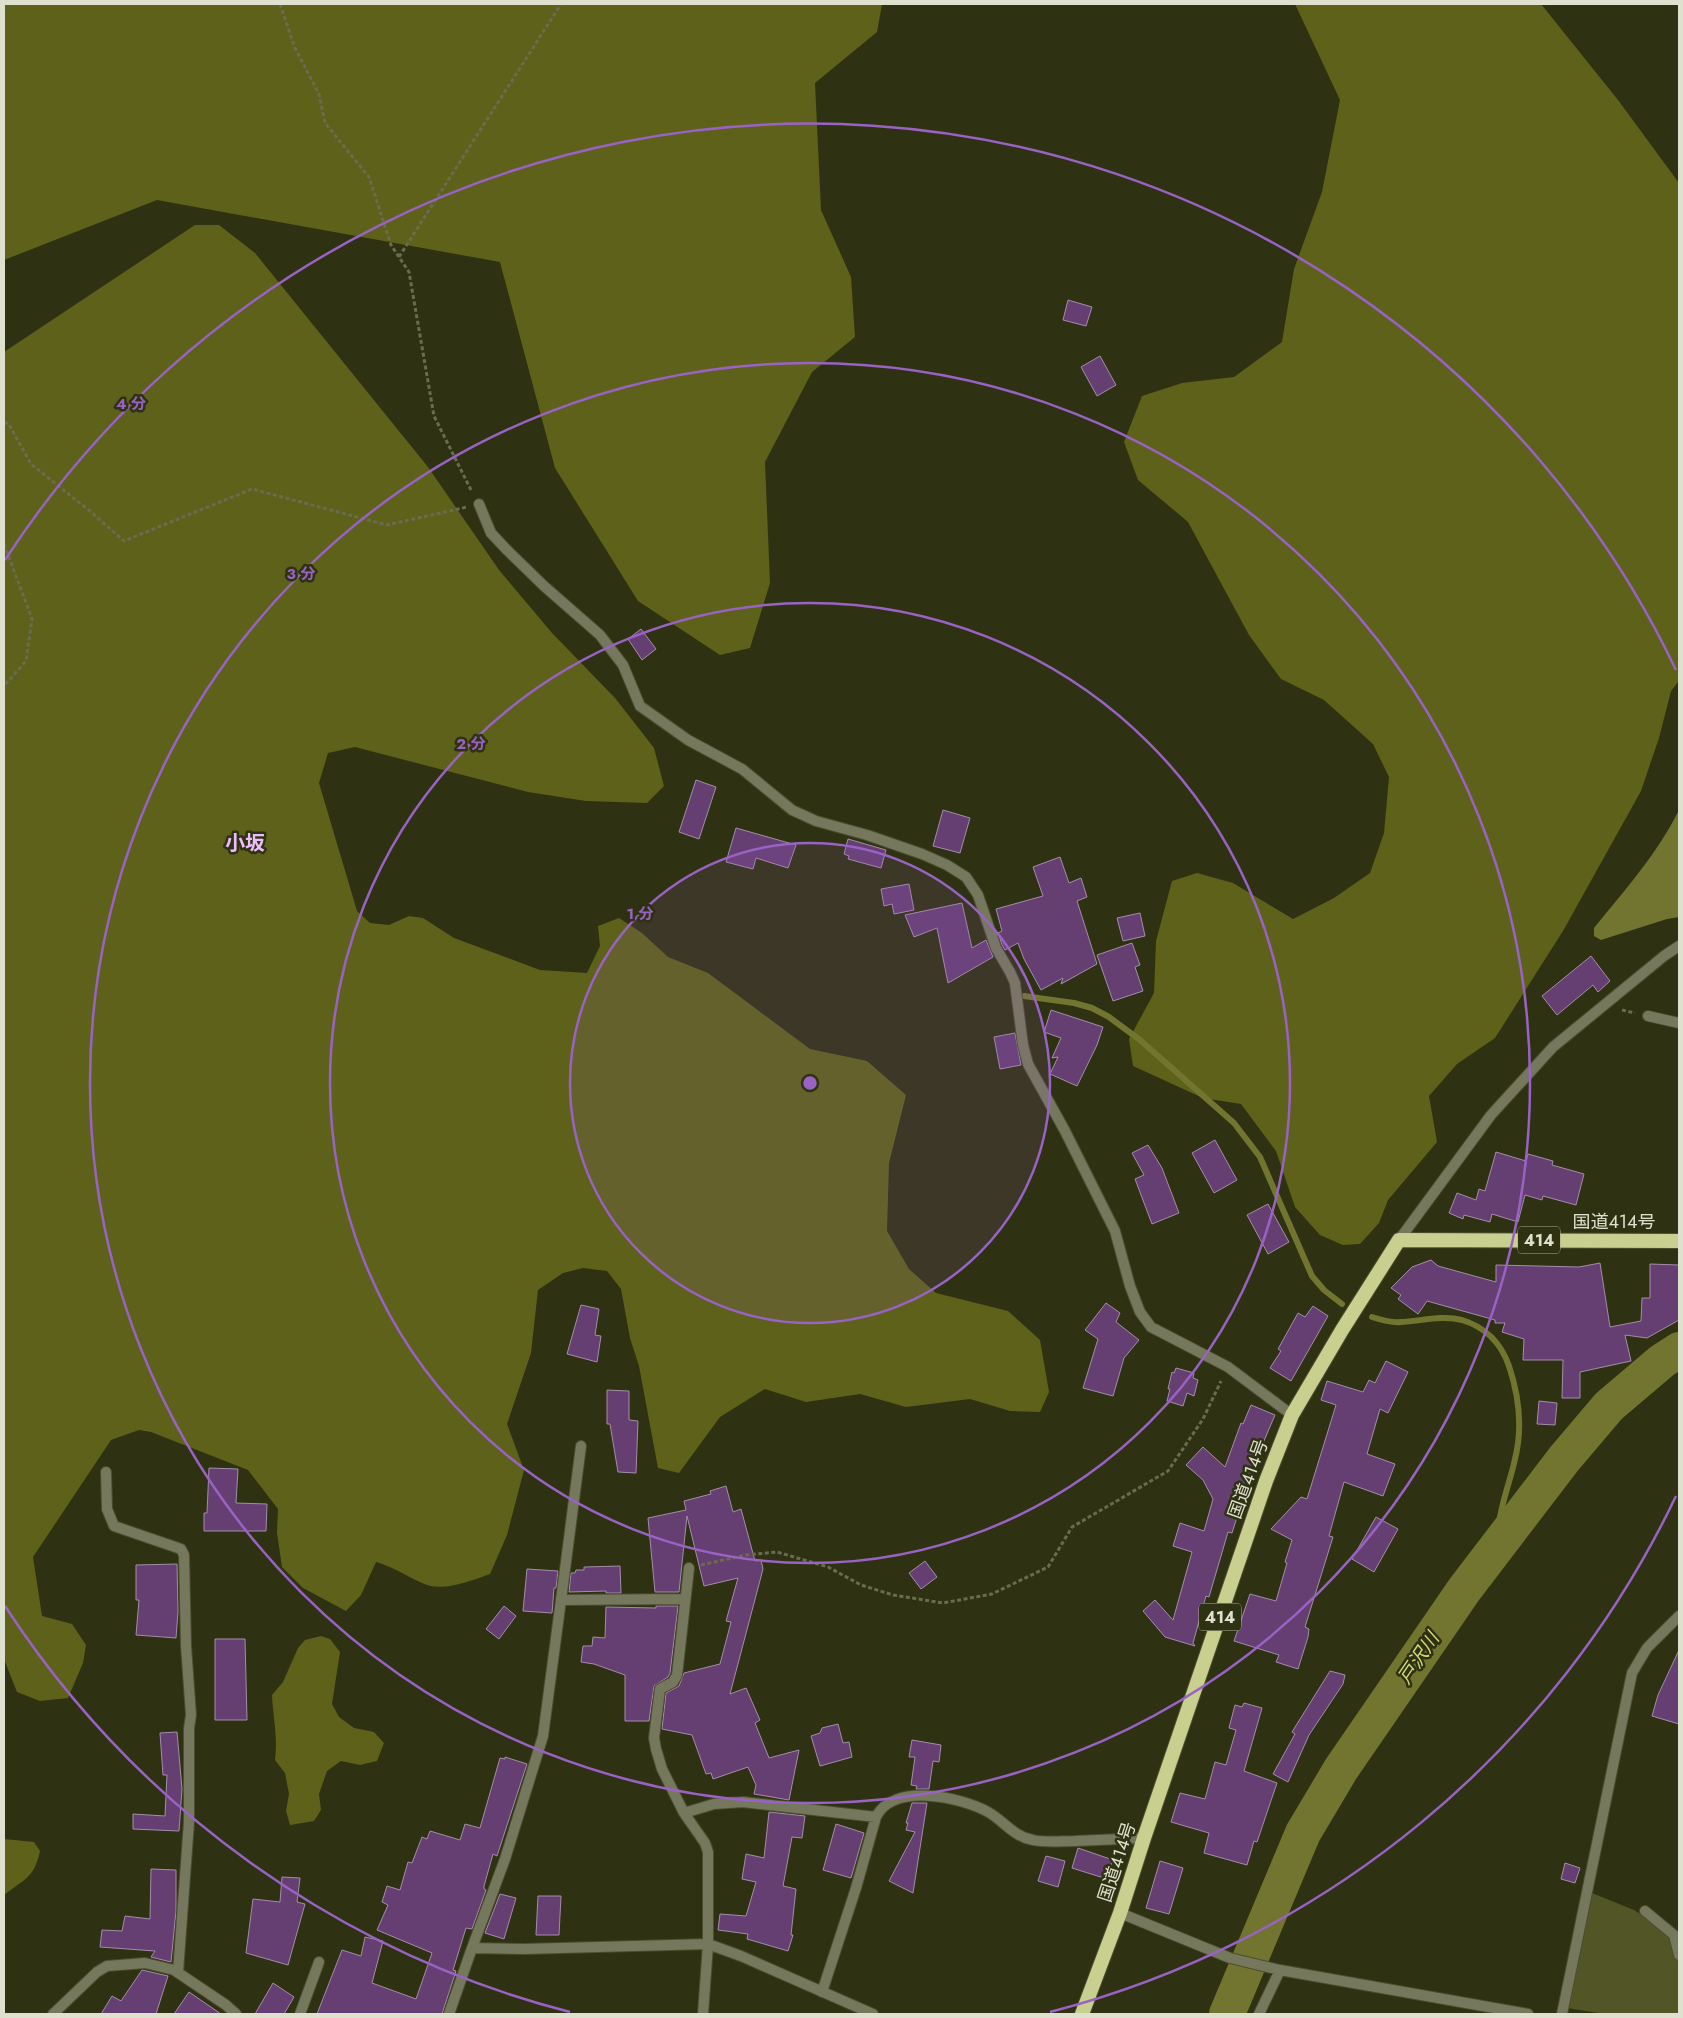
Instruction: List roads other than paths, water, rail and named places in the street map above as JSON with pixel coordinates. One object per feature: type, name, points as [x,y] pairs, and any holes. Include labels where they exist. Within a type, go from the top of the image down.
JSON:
[{"type":"highway","name":"国道414号","points":[[1082,2014],[1120,1913],[1266,1481],[1292,1415],[1342,1330],[1399,1240],[1679,1241]]},
{"type":"street","points":[[478,504],[491,532],[507,550],[544,586],[600,635],[623,665],[640,706],[688,740],[742,770],[792,810],[816,821],[860,833],[922,854],[947,865],[966,877],[978,895],[996,948],[1015,983],[1023,1045],[1028,1064],[1065,1131],[1115,1231],[1130,1286],[1140,1312],[1151,1327],[1228,1367],[1292,1415]]},
{"type":"street","points":[[1399,1240],[1491,1115],[1552,1047],[1664,956],[1679,946]]},
{"type":"street","points":[[1648,1016],[1679,1023]]},
{"type":"street","points":[[450,2014],[505,1859],[543,1736],[582,1446]]},
{"type":"street","points":[[106,1472],[108,1509],[114,1526],[181,1549],[184,1555],[186,1646],[191,1715],[188,1728],[189,1822],[178,1972]]},
{"type":"street","points":[[689,1568],[684,1599],[677,1675],[673,1682],[660,1689],[654,1738],[662,1769],[684,1813],[705,1843],[708,1852],[708,1944],[703,2014]]},
{"type":"street","points":[[561,1600],[684,1599]]},
{"type":"street","points":[[1562,2014],[1632,1673],[1647,1648],[1679,1616]]},
{"type":"street","points":[[822,1992],[856,1888],[876,1816],[881,1808],[896,1799],[912,1796],[932,1796],[981,1808],[1018,1836],[1031,1840],[1049,1842],[1144,1838]]},
{"type":"street","points":[[684,1813],[714,1804],[743,1802],[876,1816]]},
{"type":"street","points":[[1645,1910],[1674,1935],[1679,1955]]},
{"type":"street","points":[[1120,1913],[1230,1958],[1280,1970],[1528,2014]]},
{"type":"street","points":[[472,1948],[524,1949],[708,1944],[873,2014]]},
{"type":"street","points":[[300,2014],[319,1962]]},
{"type":"street","points":[[52,2014],[97,1972],[107,1966],[145,1963],[163,1966],[178,1972],[236,2014]]},
{"type":"street","points":[[1259,2014],[1280,1970]]},
{"type":"waterway","points":[[1024,996],[1074,1003],[1092,1008],[1109,1017],[1140,1040],[1234,1123],[1260,1157],[1312,1276],[1324,1290],[1342,1304]]},
{"type":"waterway","points":[[1372,1317],[1397,1322],[1439,1318],[1462,1320],[1485,1332],[1502,1350],[1509,1366],[1515,1389],[1519,1412],[1519,1435],[1500,1518],[1500,1545]]},
{"type":"waterway","name":"戸沢川","points":[[1227,2014],[1303,1833],[1341,1769],[1464,1590],[1564,1459],[1609,1406],[1662,1361],[1679,1350]]},
{"type":"district","name":"小坂","points":[[245,843]]}]
